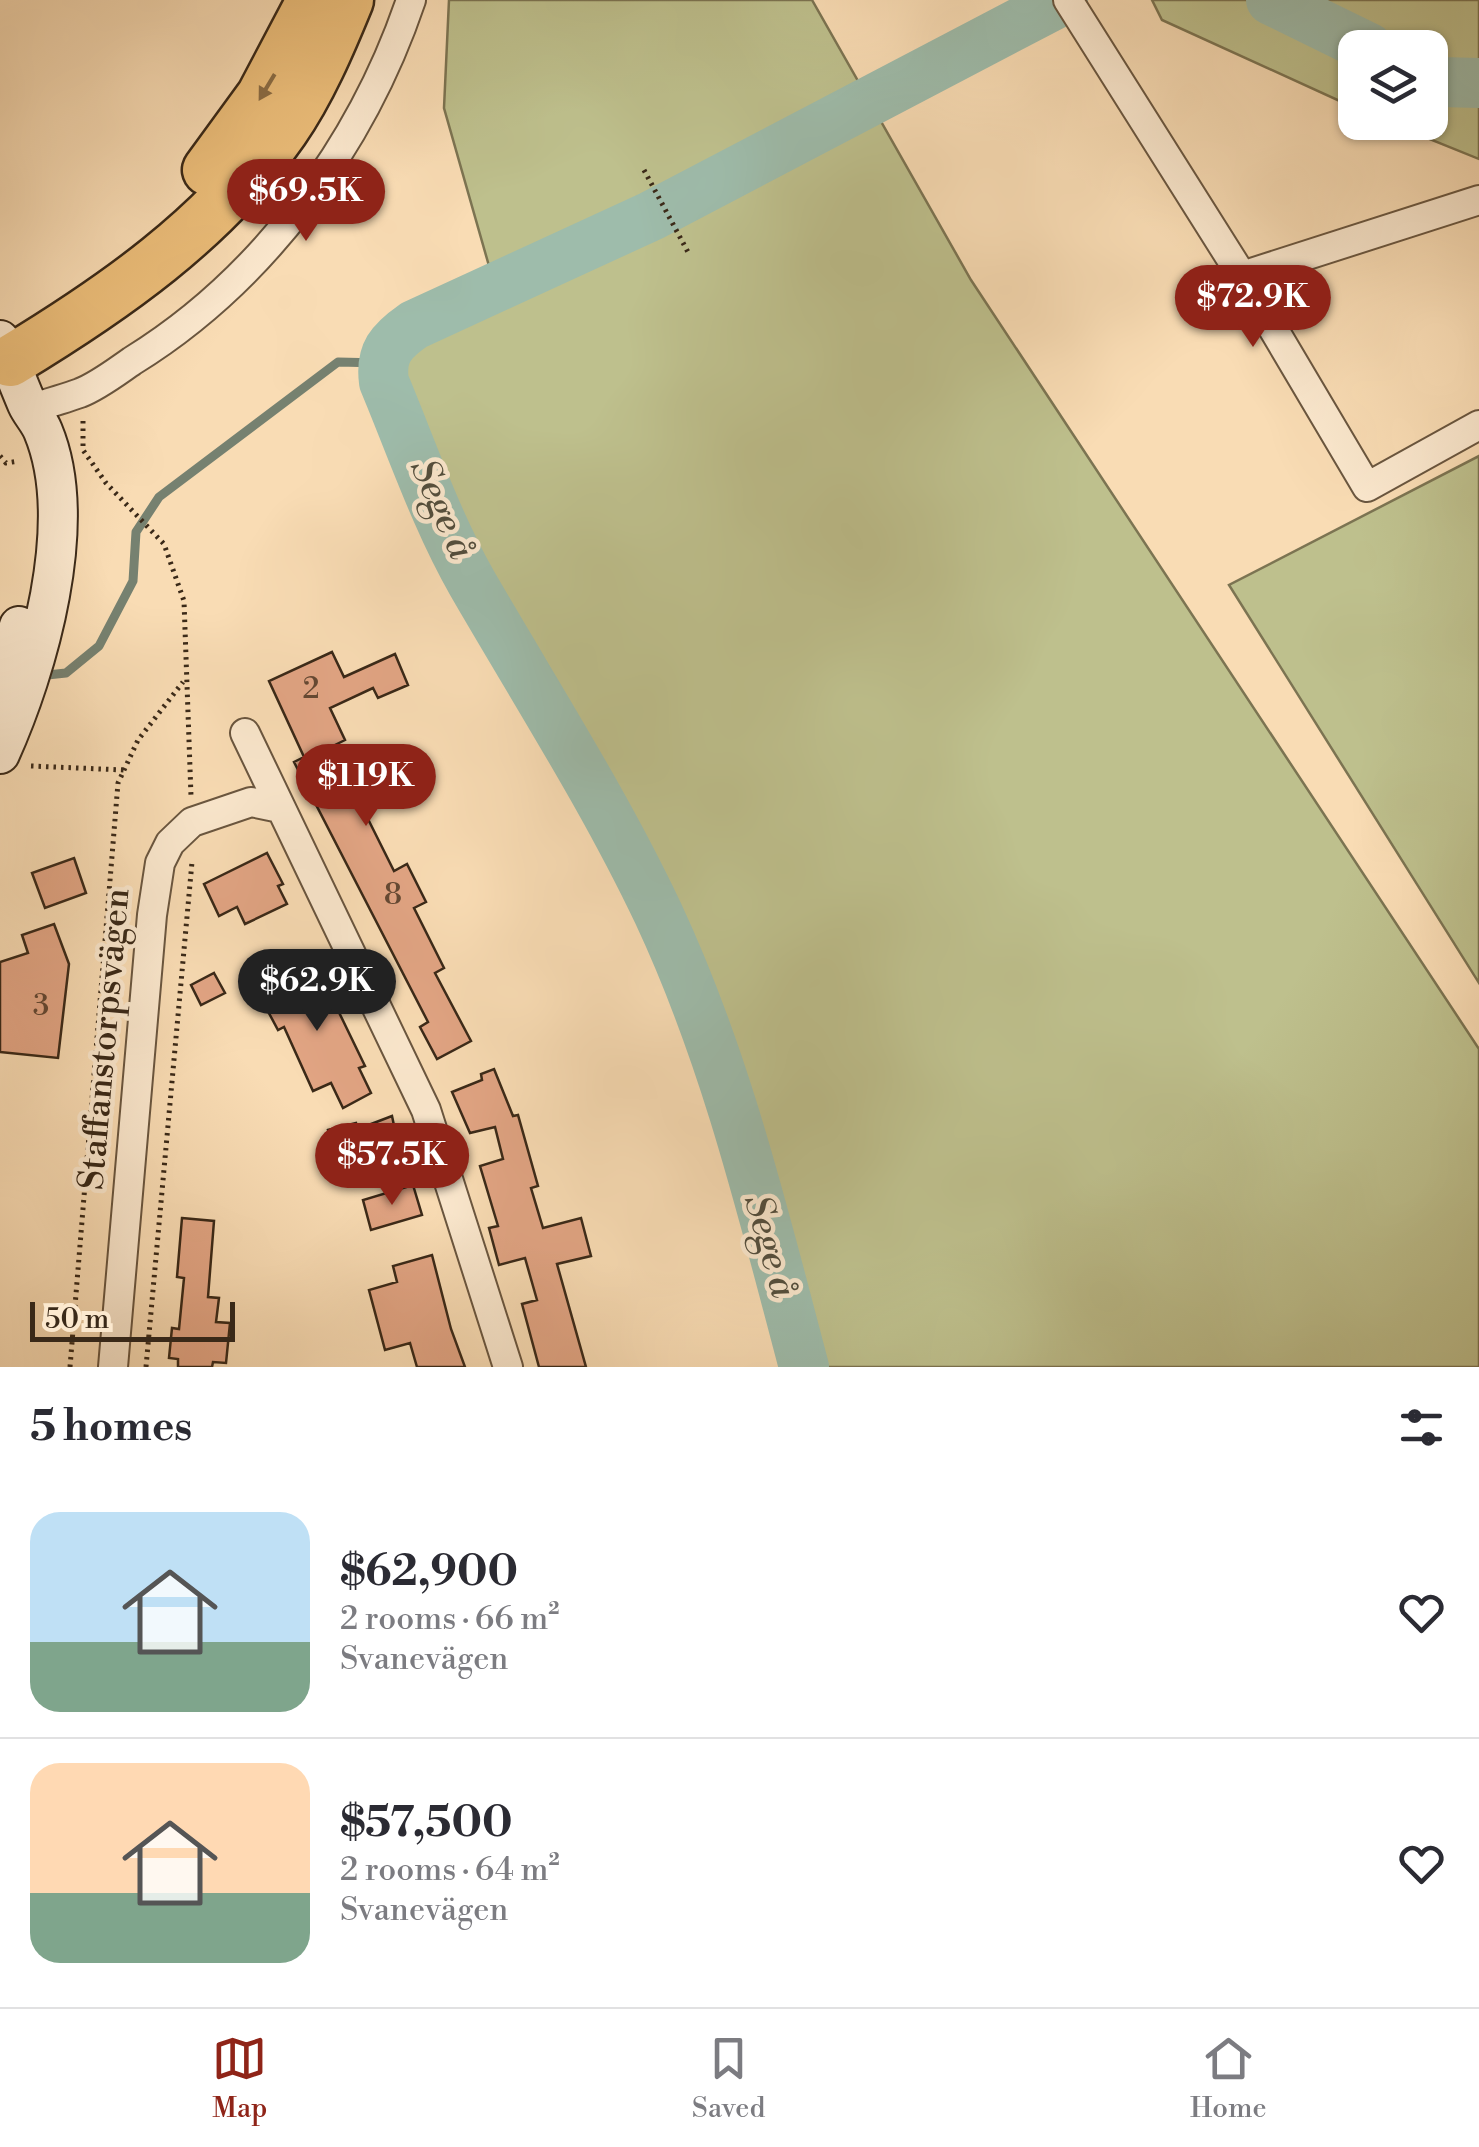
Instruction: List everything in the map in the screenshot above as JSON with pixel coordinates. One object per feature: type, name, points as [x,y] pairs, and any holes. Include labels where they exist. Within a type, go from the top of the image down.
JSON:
[{"type":"highway","points":[[3,343],[167,215],[234,139],[287,53],[312,0]]},
{"type":"highway","points":[[3,343],[80,319],[184,240],[283,131],[312,80],[348,0]]},
{"type":"street","points":[[29,409],[84,392],[172,337],[248,268],[328,172],[397,41],[412,0]]},
{"type":"street","points":[[1068,0],[1242,276],[1367,487],[1479,426]]},
{"type":"street","points":[[1242,276],[1479,200]]},
{"type":"street","points":[[3,343],[29,409],[22,442],[30,511],[29,565],[12,760]]},
{"type":"street","points":[[245,733],[426,1110],[508,1367]]},
{"type":"street","name":"Staffanstorpsvägen","points":[[113,1367],[152,915],[160,863],[170,843],[192,822],[250,802],[280,808]]},
{"type":"path","points":[[644,170],[689,254]]},
{"type":"path","points":[[83,450],[113,490],[164,544]]},
{"type":"path","points":[[70,1367],[118,783],[138,740],[185,679]]},
{"type":"path","points":[[12,760],[124,770]]},
{"type":"green space","points":[[449,0],[812,0],[971,280],[1479,1049],[1479,1367],[804,1367],[719,1062],[657,913],[529,674],[471,581],[384,382],[385,362],[392,346],[405,332],[439,311],[495,287],[444,108]]},
{"type":"green space","points":[[1152,0],[1479,0],[1479,159],[1432,140],[1448,140],[1448,30],[1338,30],[1338,100],[1162,20]]},
{"type":"green space","points":[[1479,456],[1479,983],[1229,585]]},
{"type":"shaded area","points":[[862,112],[864,125],[842,138],[685,223],[676,217],[731,184],[783,161]]},
{"type":"shaded area","points":[[657,219],[662,226],[494,303],[510,287]]},
{"type":"building","points":[[332,652],[344,677],[395,654],[408,685],[378,698],[373,688],[330,708],[345,740],[335,745],[351,777],[348,779],[394,871],[407,864],[426,902],[414,908],[444,968],[435,973],[471,1041],[437,1059],[420,1027],[428,1022],[294,762],[304,757],[269,681]]},
{"type":"building","points":[[267,853],[283,884],[278,886],[287,904],[245,924],[237,907],[219,916],[204,884]]},
{"type":"building","points":[[74,858],[86,893],[45,908],[32,873]]},
{"type":"building","points":[[54,924],[69,964],[58,1058],[0,1052],[0,962],[28,953],[22,935]]},
{"type":"building","points":[[317,967],[365,1066],[359,1068],[371,1093],[343,1108],[331,1083],[313,1091],[284,1027],[278,1030],[256,989],[281,975],[286,984]]},
{"type":"building","points":[[214,973],[225,993],[201,1005],[191,985]]},
{"type":"building","points":[[494,1069],[513,1116],[518,1115],[538,1186],[531,1188],[543,1228],[581,1218],[591,1256],[557,1264],[586,1367],[539,1367],[522,1304],[537,1300],[525,1258],[499,1265],[489,1228],[498,1226],[480,1166],[503,1159],[495,1127],[470,1133],[452,1092],[482,1080],[481,1074]]},
{"type":"building","points":[[392,1116],[399,1149],[336,1164],[328,1130],[356,1123],[358,1129]]},
{"type":"building","points":[[413,1185],[422,1215],[371,1230],[363,1200]]},
{"type":"building","points":[[182,1218],[214,1221],[208,1297],[219,1298],[216,1322],[230,1323],[226,1363],[213,1362],[212,1367],[178,1367],[178,1359],[169,1358],[172,1328],[179,1329],[184,1278],[177,1277]]},
{"type":"building","points":[[432,1255],[465,1367],[417,1367],[410,1343],[385,1350],[369,1290],[397,1282],[393,1266]]},
{"type":"waterway","name":"Sege å","points":[[804,1367],[741,1137],[682,968],[615,829],[459,559],[384,382],[384,363],[393,342],[414,325],[651,216],[1063,0]]},
{"type":"waterway","name":"Sege å","points":[[1271,0],[1338,33]]},
{"type":"waterway","name":"Sege å","points":[[1448,82],[1479,83]]},
{"type":"waterway","points":[[38,676],[66,673],[99,646],[133,581],[136,532],[159,497],[338,362],[381,363]]}]
